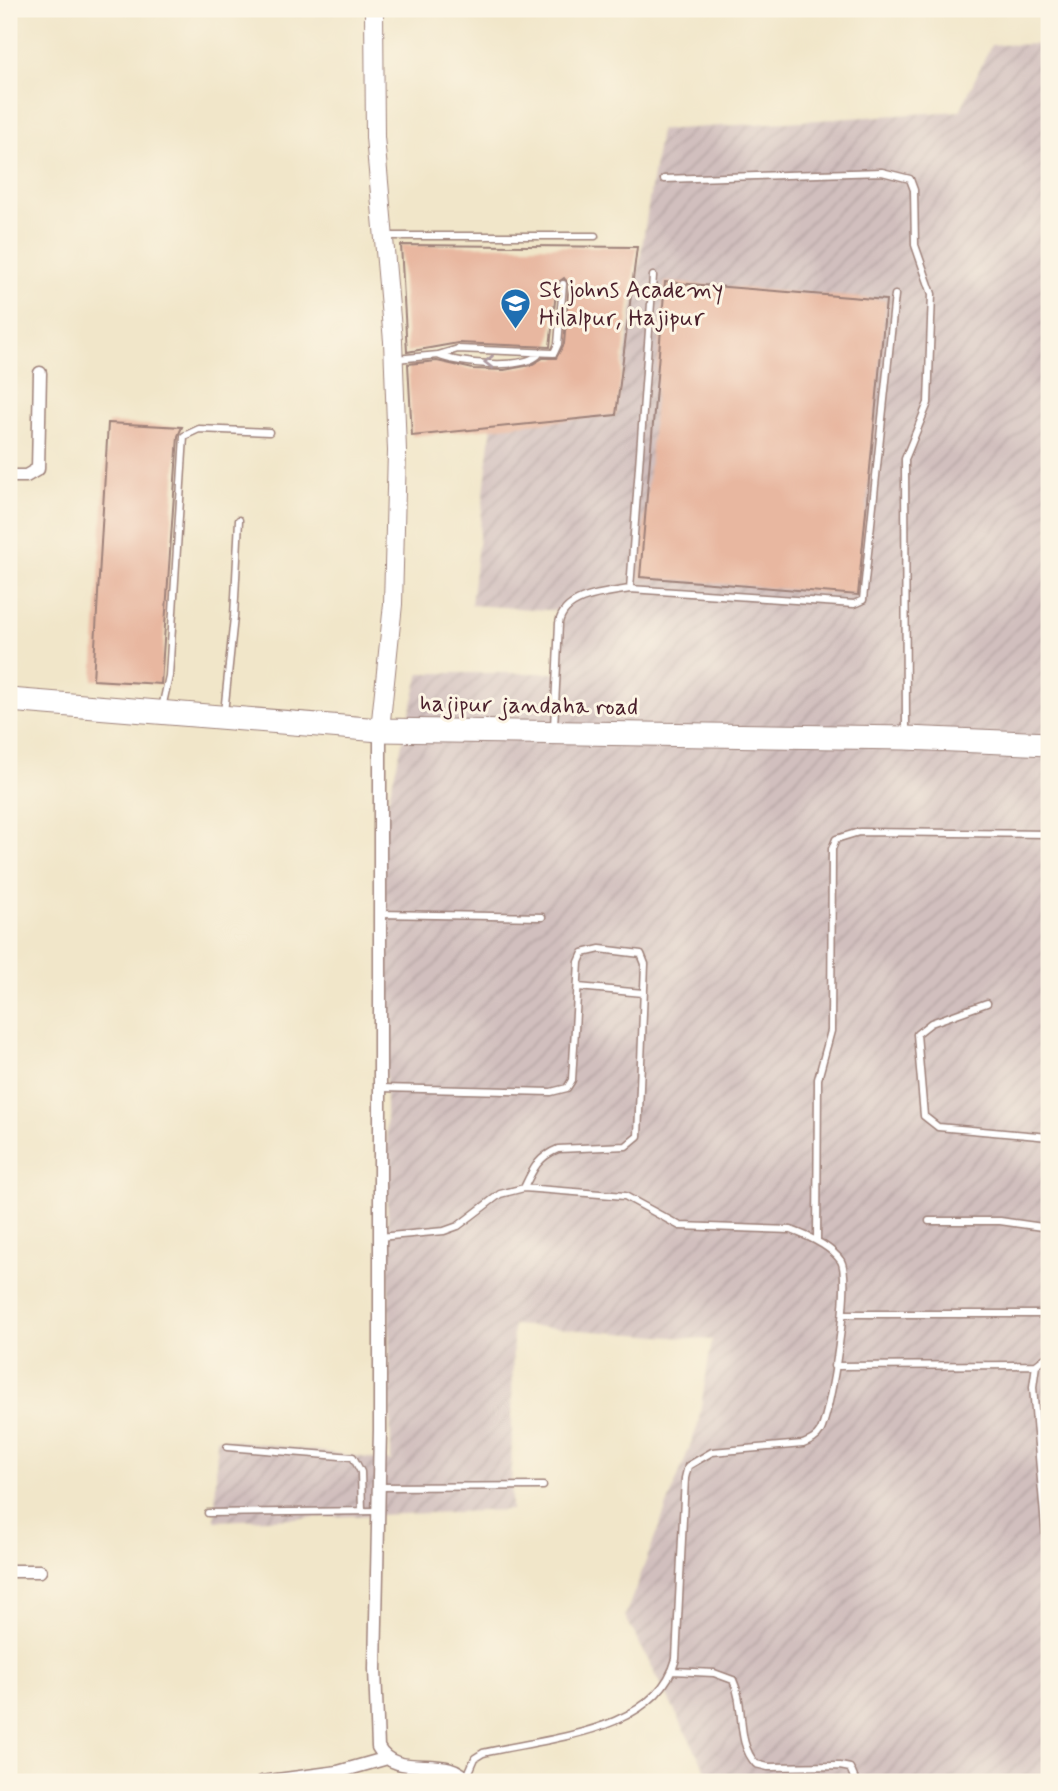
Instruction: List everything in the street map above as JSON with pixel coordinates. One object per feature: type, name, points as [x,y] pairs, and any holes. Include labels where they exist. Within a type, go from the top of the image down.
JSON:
[{"type":"highway","name":"hajipur jandaha road","points":[[9,700],[380,730],[906,738],[1049,744]]},
{"type":"street","points":[[374,9],[375,137],[386,236],[397,451],[395,557],[380,730],[379,1510],[375,1669],[378,1747],[384,1759],[393,1764],[453,1770],[467,1781]]},
{"type":"street","points":[[9,475],[26,476],[38,470],[40,373]]},
{"type":"street","points":[[9,1571],[40,1571]]},
{"type":"street","points":[[262,1782],[338,1772],[384,1759]]},
{"type":"lane","points":[[664,179],[882,172],[910,179],[914,190],[915,245],[932,294],[928,403],[905,459],[906,738]]},
{"type":"lane","points":[[386,236],[595,236]]},
{"type":"lane","points":[[630,589],[653,276]]},
{"type":"lane","points":[[438,355],[453,362],[501,363],[524,362],[538,355],[550,355],[557,349],[562,284]]},
{"type":"lane","points":[[554,733],[561,613],[582,600],[630,589],[854,604],[863,600],[895,295]]},
{"type":"lane","points":[[394,359],[438,355],[458,349],[531,350],[538,355]]},
{"type":"lane","points":[[161,713],[169,676],[184,436],[199,429],[269,432]]},
{"type":"lane","points":[[223,718],[234,617],[239,520]]},
{"type":"lane","points":[[817,1241],[817,1091],[831,1031],[832,849],[836,839],[859,832],[1049,834]]},
{"type":"lane","points":[[378,914],[542,917]]},
{"type":"lane","points":[[381,1088],[551,1092],[567,1088],[572,1080],[579,962],[583,953],[591,949],[635,951],[644,958],[638,1136],[626,1146],[558,1149],[548,1153],[540,1158],[524,1188]]},
{"type":"lane","points":[[578,987],[643,992]]},
{"type":"lane","points":[[987,1003],[931,1023],[917,1034],[925,1116],[929,1124],[938,1127],[1049,1137]]},
{"type":"lane","points":[[379,1237],[444,1231],[458,1226],[500,1194],[524,1188],[625,1196],[680,1226],[791,1230],[817,1241],[842,1263],[846,1276],[844,1314],[826,1412],[821,1430],[814,1439],[803,1444],[712,1452],[688,1466],[673,1671],[653,1698],[625,1717],[588,1730],[483,1753],[471,1764],[467,1781]]},
{"type":"lane","points":[[929,1222],[1000,1221],[1049,1228]]},
{"type":"lane","points":[[844,1314],[1049,1314]]},
{"type":"lane","points":[[834,1366],[1036,1365],[1049,1355]]},
{"type":"lane","points":[[1036,1365],[1033,1387],[1045,1538]]},
{"type":"lane","points":[[227,1447],[354,1457],[360,1472],[362,1511]]},
{"type":"lane","points":[[379,1487],[543,1486]]},
{"type":"lane","points":[[208,1513],[379,1510]]},
{"type":"lane","points":[[673,1671],[714,1674],[733,1680],[738,1690],[745,1744],[756,1764],[768,1767],[840,1766],[850,1768],[856,1782]]},
{"type":"shaded area","points":[[1049,44],[1049,1782],[712,1782],[625,1616],[698,1425],[712,1340],[513,1325],[511,1510],[215,1521],[217,1438],[391,1461],[382,823],[420,673],[558,673],[562,611],[471,605],[494,407],[616,415],[660,130],[960,111],[991,45]]},
{"type":"building","name":"St johns Academy Hilalpur, Hajipur","points":[[401,245],[637,247],[616,415],[412,436],[408,364],[437,361],[473,369],[504,370],[531,365],[543,358],[556,358],[564,344],[569,284],[564,278],[557,283],[550,347],[458,343],[407,352]]},
{"type":"building","points":[[665,282],[886,300],[858,595],[640,577]]},
{"type":"building","points":[[108,423],[182,427],[178,436],[161,684],[93,680]]},
{"type":"place","name":"St johns Academy Hilalpur, Hajipur","points":[[516,331]]}]
